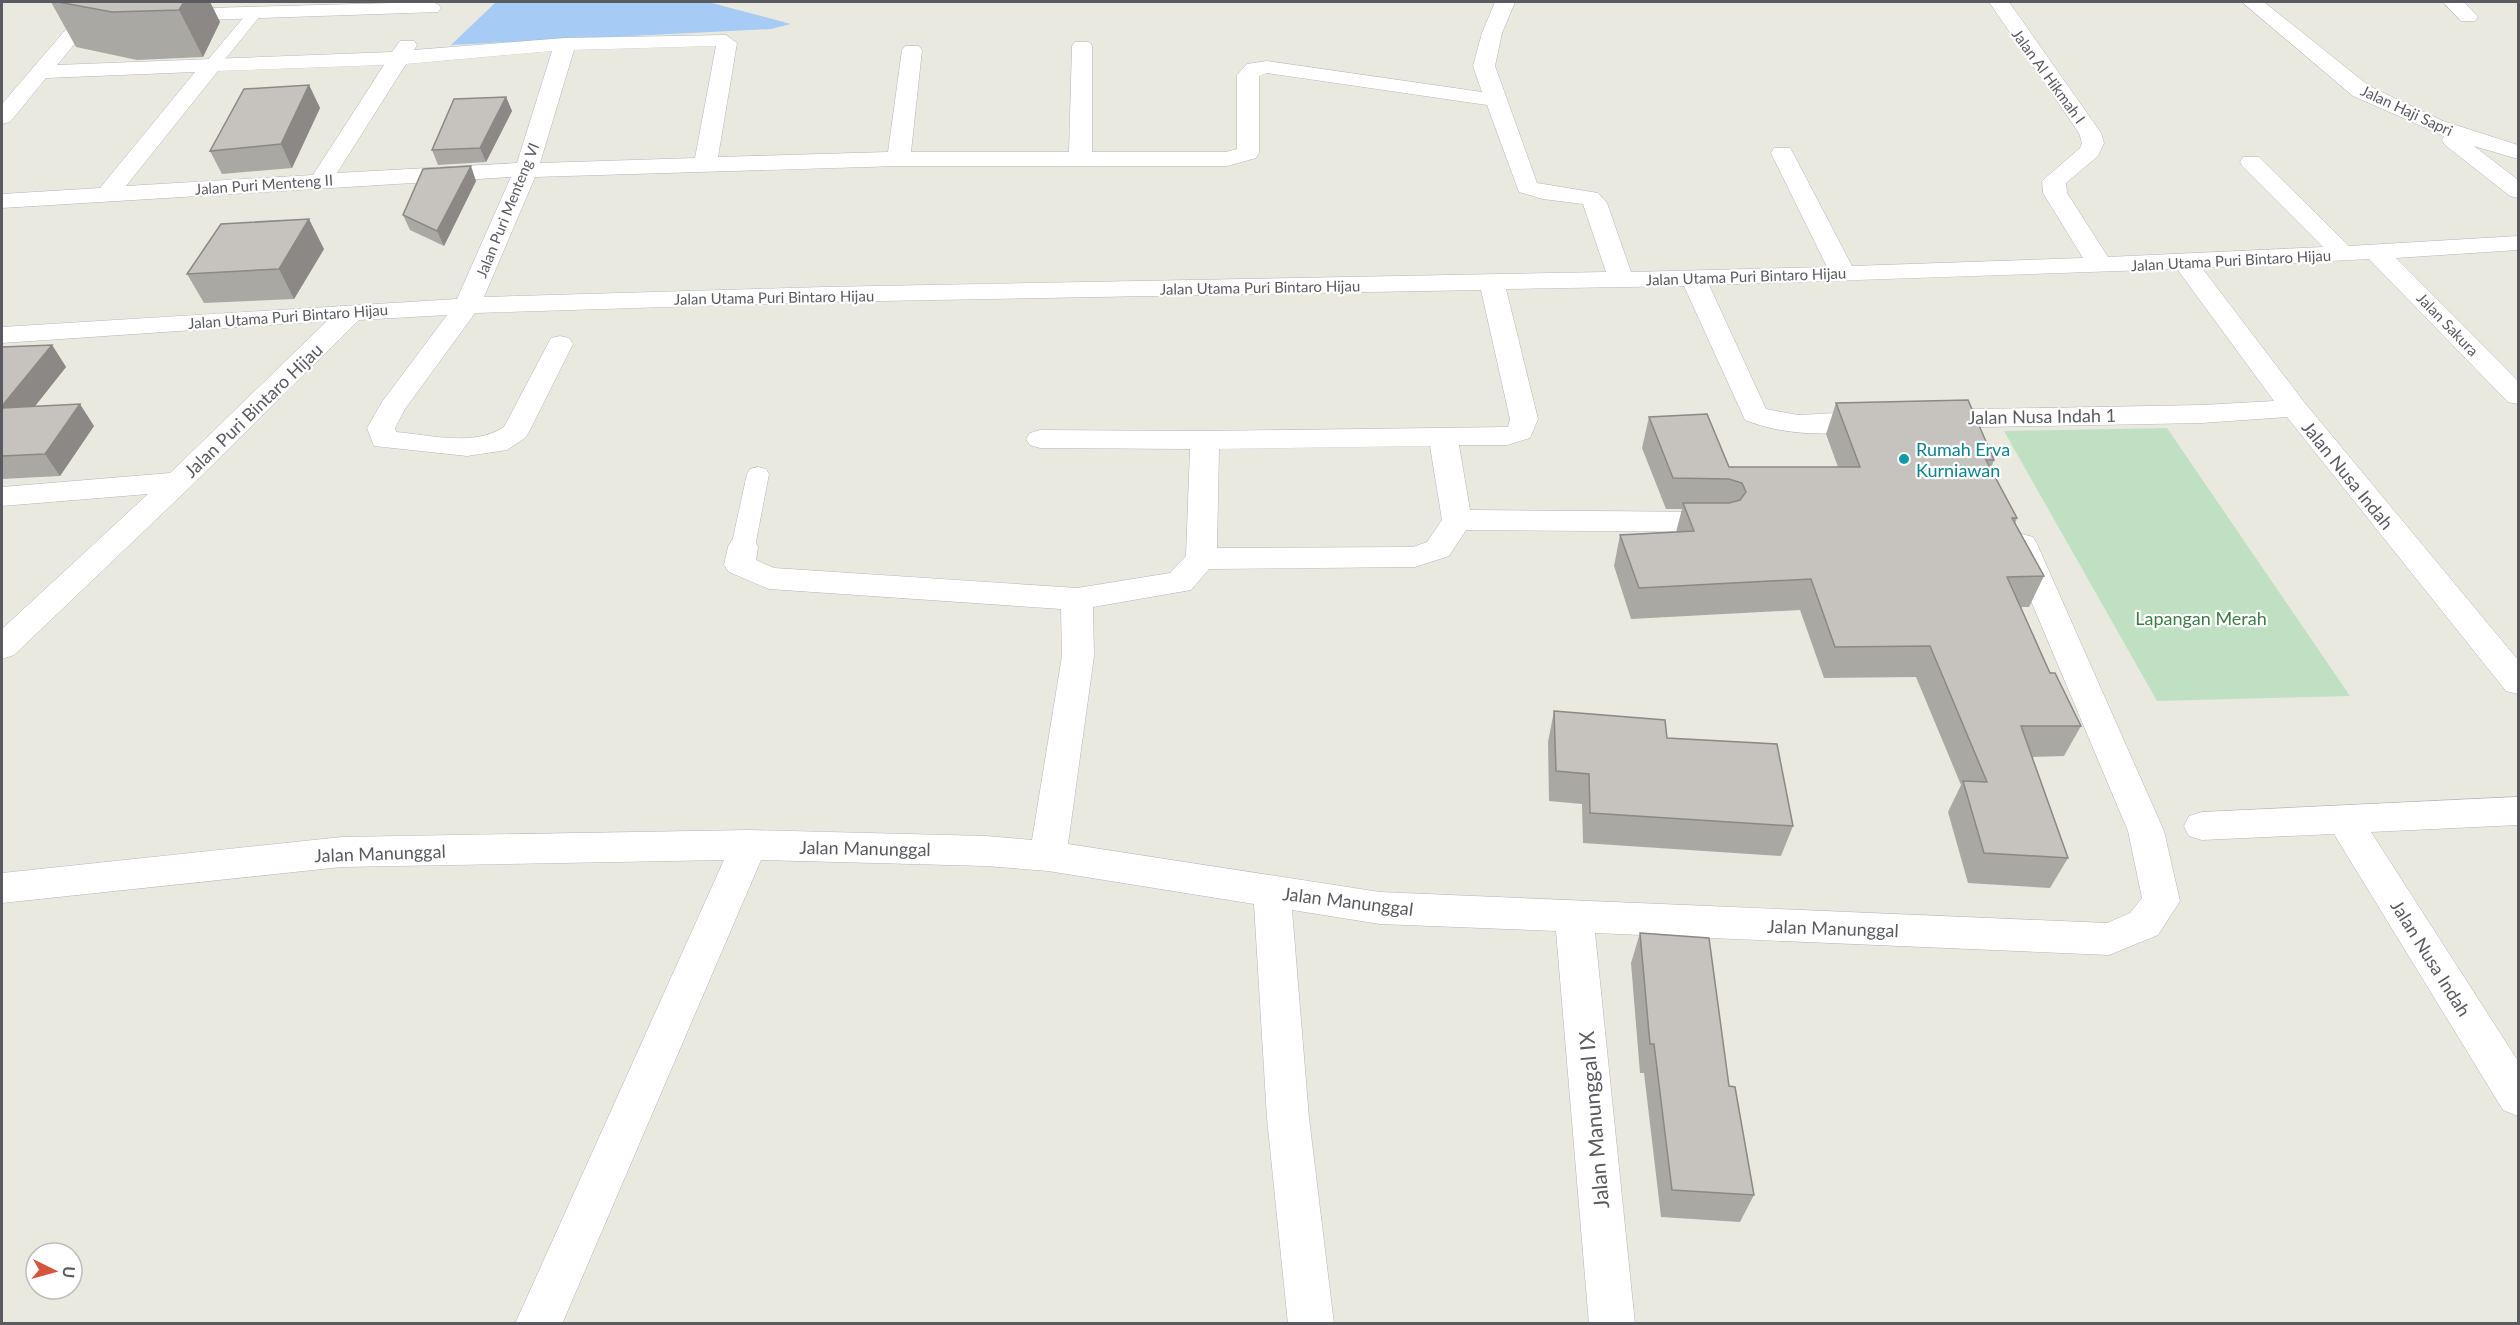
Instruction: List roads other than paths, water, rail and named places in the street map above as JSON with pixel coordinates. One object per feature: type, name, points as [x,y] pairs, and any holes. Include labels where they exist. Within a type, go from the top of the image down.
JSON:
[{"type":"street","points":[[1505,2],[1492,33],[1485,66],[1527,187],[1543,192],[1590,198],[1595,203],[1621,280]]},
{"type":"street","name":"Jalan Al Hikmah I","points":[[1999,2],[2005,14],[2090,133],[2093,143],[2090,151],[2054,182],[2055,193],[2100,265]]},
{"type":"street","name":"Jalan Haji Sapri","points":[[2252,2],[2361,91],[2435,126],[2517,148]]},
{"type":"street","points":[[2453,2],[2468,17]]},
{"type":"street","points":[[154,16],[261,7],[434,5]]},
{"type":"street","points":[[321,180],[434,5]]},
{"type":"street","points":[[2,117],[86,18],[113,9]]},
{"type":"street","points":[[38,72],[399,58],[565,44],[704,38],[727,43],[705,166]]},
{"type":"street","name":"Jalan Puri Menteng VI","points":[[560,344],[515,432],[496,444],[467,447],[384,440],[381,428],[392,408],[467,306],[526,170],[565,44]]},
{"type":"street","points":[[1080,160],[1082,46]]},
{"type":"street","points":[[899,159],[912,50]]},
{"type":"street","points":[[107,194],[212,65]]},
{"type":"street","name":"Jalan Puri Menteng II","points":[[2,201],[321,180],[526,170],[899,159],[1227,159],[1248,153],[1248,75],[1254,68],[1267,67],[1495,100]]},
{"type":"street","points":[[2435,126],[2518,191]]},
{"type":"street","points":[[1782,153],[1843,273]]},
{"type":"street","points":[[2251,162],[2345,255]]},
{"type":"street","name":"Jalan Utama Puri Bintaro Hijau","points":[[2,334],[467,306],[822,295],[1693,278],[2184,262],[2345,255],[2518,243]]},
{"type":"street","name":"Jalan Sakura","points":[[2377,253],[2518,396]]},
{"type":"street","name":"Jalan Nusa Indah","points":[[2184,262],[2294,408],[2518,682]]},
{"type":"street","name":"Jalan Nusa Indah 1","points":[[1693,278],[1755,414],[1767,420],[1793,422],[2202,414],[2294,408]]},
{"type":"street","points":[[1040,439],[1205,440],[1507,436],[1520,432],[1524,419],[1492,283]]},
{"type":"street","name":"Jalan Puri Bintaro Hijau","points":[[2,647],[178,482],[352,312]]},
{"type":"street","points":[[1967,417],[1981,450]]},
{"type":"street","points":[[1201,560],[1415,557],[1438,549],[1457,520],[1443,436]]},
{"type":"street","points":[[743,547],[740,565],[769,578],[1077,599],[1180,582],[1201,560],[1205,440]]},
{"type":"street","name":"Jalan Puri Bintaro Hijau","points":[[2,496],[178,482]]},
{"type":"street","name":"Jalan Manunggal","points":[[2,888],[342,852],[749,844],[986,851],[1048,856],[1380,908],[2109,939],[2144,924],[2162,901],[2146,831],[2009,515]]},
{"type":"street","points":[[1457,520],[1719,522]]},
{"type":"street","points":[[1048,856],[1078,656],[1077,599]]},
{"type":"street","points":[[2202,826],[2518,811]]},
{"type":"street","name":"Jalan Nusa Indah","points":[[2344,820],[2518,1096]]},
{"type":"street","points":[[538,1323],[749,844]]},
{"type":"street","points":[[1272,892],[1288,1118],[1311,1323]]},
{"type":"street","name":"Jalan Manunggal IX","points":[[1574,917],[1612,1323]]},
{"type":"lane","points":[[212,65],[261,7]]},
{"type":"lane","points":[[743,547],[758,474]]},
{"type":"water","points":[[496,2],[708,2],[791,24],[771,29],[451,45]]},
{"type":"place","name":"Rumah Erva Kurniawan","points":[[1904,459]]},
{"type":"park label","name":"Lapangan Merah","points":[[2201,618]]}]
